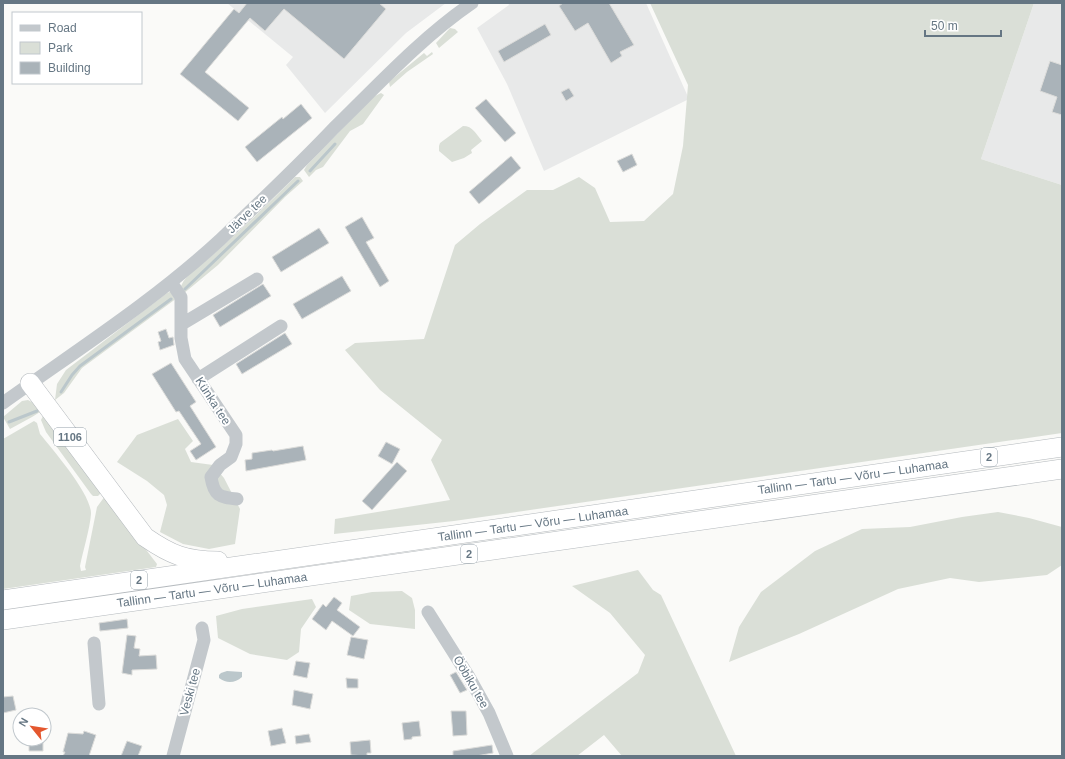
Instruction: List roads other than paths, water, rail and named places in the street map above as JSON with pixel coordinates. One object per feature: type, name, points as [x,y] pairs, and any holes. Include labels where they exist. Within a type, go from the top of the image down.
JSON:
[{"type":"highway","name":"1106","points":[[30,383],[145,537],[163,549],[181,557],[202,561],[275,561]]},
{"type":"highway","name":"Tallinn — Tartu — Võru — Luhamaa","points":[[3,600],[1062,446]]},
{"type":"highway","name":"Tallinn — Tartu — Võru — Luhamaa","points":[[3,620],[1062,469]]},
{"type":"street","name":"Järve tee","points":[[3,403],[68,358],[171,282],[231,229],[309,155],[390,72],[449,19],[472,3]]},
{"type":"street","points":[[182,324],[258,279]]},
{"type":"street","name":"Künka tee","points":[[171,282],[181,297],[181,338],[185,359],[236,435],[236,444],[231,457],[220,465],[211,477],[213,489],[221,497],[237,498]]},
{"type":"street","points":[[198,379],[281,326]]},
{"type":"street","name":"Ööbiku tee","points":[[428,612],[469,677],[489,713],[507,756]]},
{"type":"street","name":"Veski tee","points":[[173,756],[204,640],[202,628]]},
{"type":"street","points":[[94,642],[99,704]]},
{"type":"waterway","points":[[310,171],[335,144]]},
{"type":"waterway","points":[[185,289],[298,181]]},
{"type":"waterway","points":[[61,392],[80,366],[171,299]]},
{"type":"waterway","points":[[9,422],[37,411]]}]
